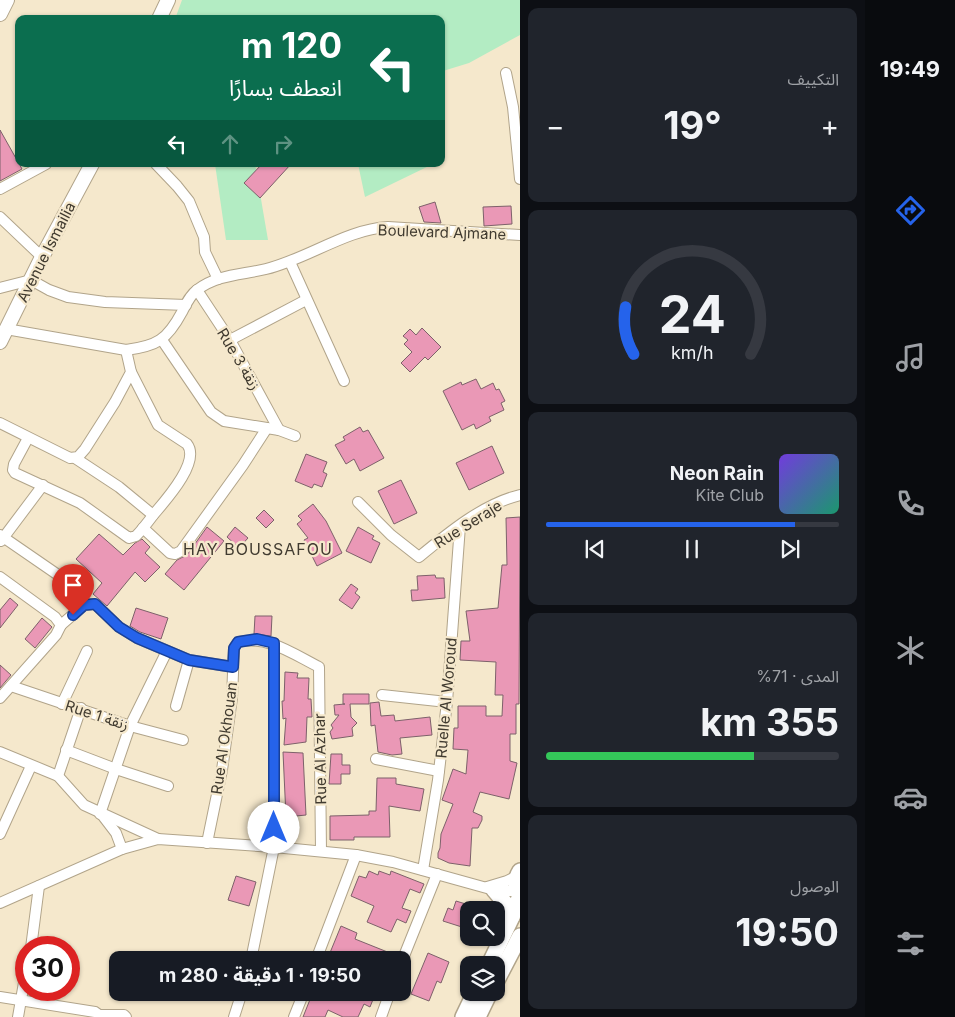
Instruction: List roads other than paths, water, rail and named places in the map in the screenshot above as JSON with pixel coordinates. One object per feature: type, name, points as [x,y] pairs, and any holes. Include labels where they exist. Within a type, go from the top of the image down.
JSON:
[{"type":"main road","points":[[493,956],[512,917],[519,886]]},
{"type":"main road","points":[[489,888],[506,904],[512,917]]},
{"type":"main road","points":[[505,965],[520,936]]},
{"type":"main road","points":[[463,1017],[471,1001]]},
{"type":"main road","points":[[478,1017],[486,1001]]},
{"type":"street","points":[[0,14],[7,0]]},
{"type":"street","points":[[162,15],[168,0]]},
{"type":"street","points":[[506,72],[513,107],[520,180]]},
{"type":"street","points":[[0,189],[40,167]]},
{"type":"street","name":"Avenue Ismailia","points":[[3,335],[90,167]]},
{"type":"street","points":[[159,167],[178,186],[189,202],[202,233],[205,252],[218,279]]},
{"type":"street","points":[[0,217],[42,257]]},
{"type":"street","name":"Boulevard Ajmane","points":[[162,340],[170,332],[197,290],[230,275],[266,269],[290,262],[356,234],[378,228],[520,235]]},
{"type":"street","points":[[290,262],[344,381]]},
{"type":"street","points":[[0,288],[31,280],[68,298],[105,302],[186,305]]},
{"type":"street","name":"Rue 3 زنقة","points":[[197,290],[230,340],[279,430]]},
{"type":"street","points":[[230,340],[306,300]]},
{"type":"street","points":[[3,335],[126,350],[151,346],[162,340],[215,416],[224,421],[279,430],[295,436]]},
{"type":"street","points":[[28,438],[14,464],[13,470],[15,473],[80,503],[129,538],[136,536],[175,490],[188,463],[190,448],[158,425],[131,372],[126,350]]},
{"type":"street","points":[[75,458],[80,456],[85,449],[115,402],[131,372]]},
{"type":"street","points":[[0,423],[28,438],[75,458],[119,487],[153,515]]},
{"type":"street","points":[[142,528],[170,553],[175,554],[181,551],[243,465],[267,428]]},
{"type":"street","points":[[43,485],[1,538],[61,577]]},
{"type":"street","name":"Rue Seraje","points":[[358,502],[391,535],[419,557],[460,526],[491,507],[520,495]]},
{"type":"street","name":"Ruelle Al Woroud","points":[[423,870],[439,771],[447,702],[460,526]]},
{"type":"street","points":[[0,577],[56,617],[58,630]]},
{"type":"street","points":[[0,698],[58,630],[84,605],[95,604],[126,632],[167,651],[189,660],[233,667]]},
{"type":"street","name":"Rue Al Okhouan","points":[[207,843],[222,770],[232,698],[236,644],[246,640],[257,639],[274,643]]},
{"type":"street","points":[[253,951],[274,847],[274,643]]},
{"type":"street","name":"Rue Al Azhar","points":[[274,643],[319,667],[321,851]]},
{"type":"street","points":[[62,704],[87,651]]},
{"type":"street","points":[[98,812],[116,769],[130,726],[167,651]]},
{"type":"street","points":[[176,706],[189,660]]},
{"type":"street","name":"Rue 1 زنقة","points":[[11,686],[130,726],[184,740]]},
{"type":"street","points":[[382,695],[447,702]]},
{"type":"street","points":[[58,776],[81,708]]},
{"type":"street","points":[[66,750],[168,786]]},
{"type":"street","points":[[0,752],[58,776],[80,802],[158,839],[356,855],[502,891],[519,886]]},
{"type":"street","points":[[376,759],[439,771]]},
{"type":"street","points":[[0,834],[31,766]]},
{"type":"street","points":[[98,812],[111,825],[122,849]]},
{"type":"street","points":[[0,903],[122,849],[158,839]]},
{"type":"street","points":[[319,951],[356,855]]},
{"type":"street","points":[[406,951],[437,874]]},
{"type":"street","points":[[32,936],[39,886]]},
{"type":"street","points":[[0,997],[15,999]]},
{"type":"street","points":[[18,1017],[21,1001]]},
{"type":"street","points":[[27,1001],[95,1012],[101,1016],[126,1017]]},
{"type":"street","points":[[234,1017],[239,1001]]},
{"type":"street","points":[[294,1017],[300,1001]]},
{"type":"street","points":[[381,1017],[387,1001]]},
{"type":"district","name":"HAY BOUSSAFOU","points":[[258,549]]}]
